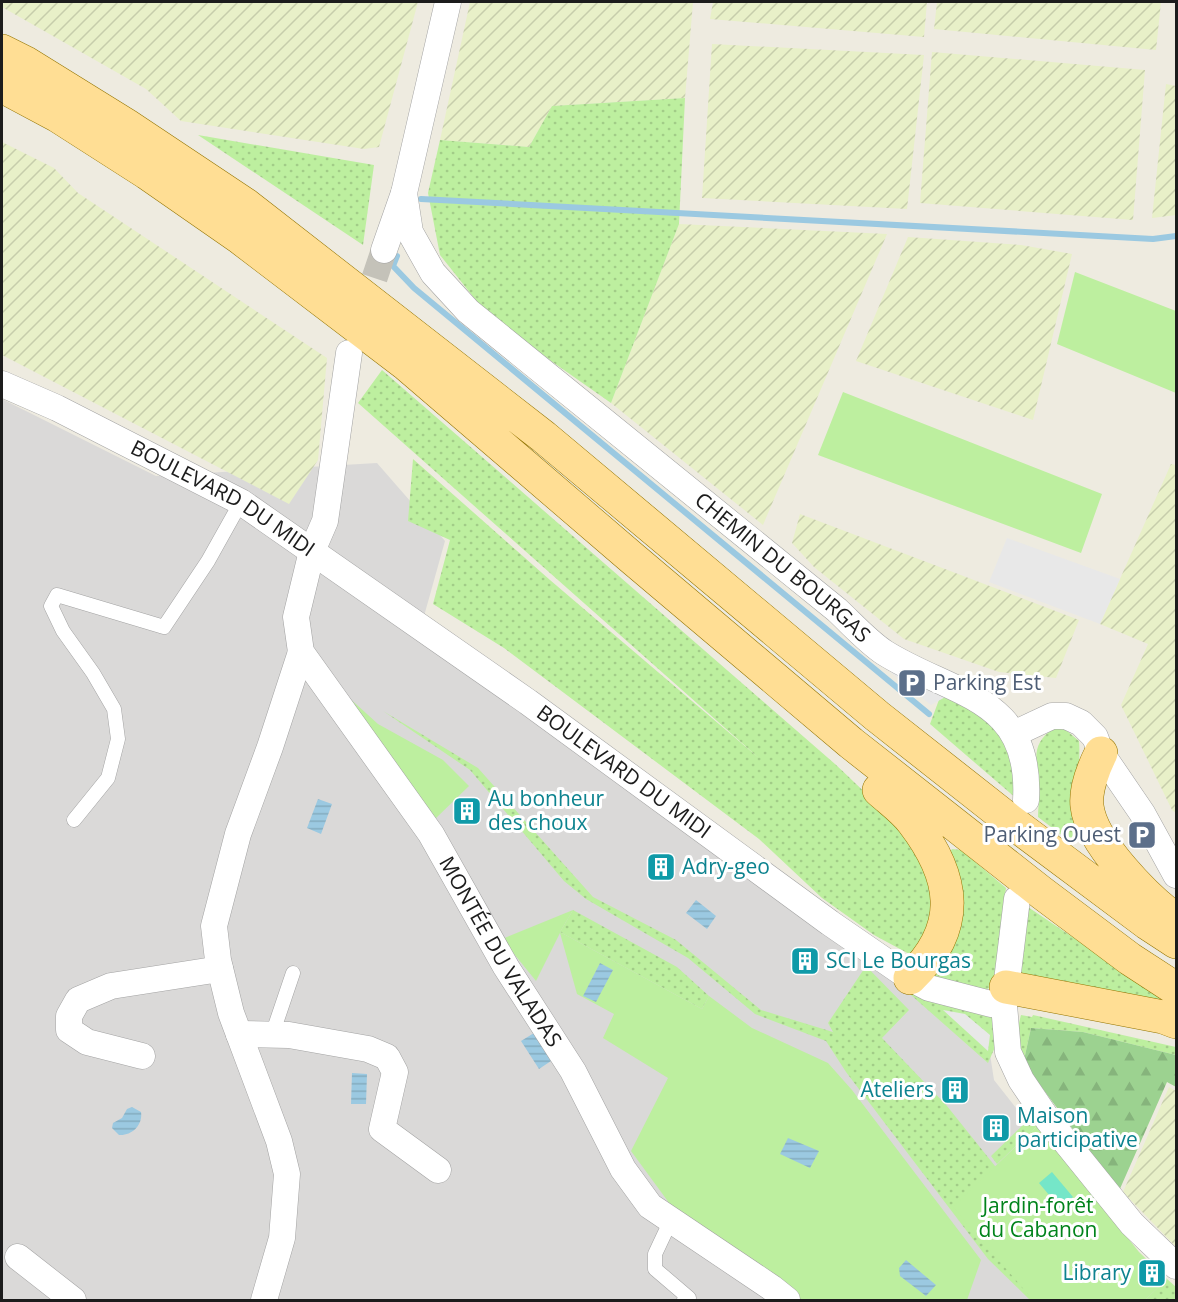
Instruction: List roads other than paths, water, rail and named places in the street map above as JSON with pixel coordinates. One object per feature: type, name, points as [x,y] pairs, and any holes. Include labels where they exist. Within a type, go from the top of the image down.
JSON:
[{"type":"main road","points":[[2,51],[26,63],[126,125],[246,205],[544,437],[887,724],[1010,820],[1147,923],[1176,942]]},
{"type":"main road","points":[[2,86],[58,116],[147,173],[239,237],[407,365],[640,566],[851,743],[1130,959],[1176,989]]},
{"type":"main road","points":[[851,743],[867,779],[912,820],[937,858],[947,885],[947,910],[942,934],[922,967],[910,978]]},
{"type":"main road","points":[[1101,753],[1093,771],[1087,805],[1093,826],[1106,849],[1133,881],[1176,920]]},
{"type":"main road","points":[[1005,996],[1163,1017],[1176,1022]]},
{"type":"street","points":[[384,250],[404,193],[448,2]]},
{"type":"street","name":"CHEMIN DU BOURGAS","points":[[404,193],[410,232],[433,273],[468,310],[837,610],[883,652],[981,700],[1001,718],[1015,736]]},
{"type":"street","name":"MONTÉE DU VALADAS","points":[[349,353],[325,521],[312,551],[297,617],[301,652],[431,834],[506,968],[573,1071],[623,1169],[650,1206],[787,1300]]},
{"type":"street","name":"BOULEVARD DU MIDI","points":[[2,384],[57,408],[241,502],[528,702],[831,924],[910,978],[929,988],[991,1004],[1005,996]]},
{"type":"street","points":[[264,1300],[282,1238],[286,1174],[279,1141],[231,1013],[220,969],[214,926],[238,834],[301,652]]},
{"type":"street","points":[[1026,800],[1027,779],[1024,756],[1015,736],[1020,731],[1052,716],[1066,716],[1082,723],[1095,738],[1101,753],[1142,813],[1176,875]]},
{"type":"street","points":[[1017,899],[1005,996],[1008,1052],[1023,1083],[1048,1120],[1132,1224],[1176,1266]]},
{"type":"street","points":[[142,1056],[87,1042],[69,1030],[69,1016],[78,1000],[111,986],[220,969]]},
{"type":"street","points":[[239,1034],[289,1035],[368,1049],[387,1057],[395,1072],[382,1129],[438,1170]]},
{"type":"street","points":[[18,1257],[73,1300]]},
{"type":"lane","points":[[74,820],[108,778],[118,739],[114,709],[93,673],[63,631],[51,606],[57,595],[164,627],[208,561],[241,502]]},
{"type":"lane","points":[[272,1035],[293,973]]},
{"type":"lane","points":[[671,1220],[655,1254],[655,1269],[689,1298],[684,1300]]},
{"type":"water","points":[[318,799],[332,804],[321,834],[307,828]]},
{"type":"water","points":[[696,900],[716,916],[707,929],[686,913]]},
{"type":"water","points":[[600,963],[613,970],[596,1002],[583,996]]},
{"type":"water","points":[[534,1033],[551,1061],[539,1069],[521,1041]]},
{"type":"water","points":[[352,1073],[367,1074],[366,1104],[351,1104]]},
{"type":"water","points":[[132,1107],[141,1112],[140,1121],[132,1132],[119,1135],[112,1128],[113,1123],[122,1118],[127,1109]]},
{"type":"water","points":[[788,1138],[819,1151],[810,1168],[780,1154]]},
{"type":"water","points":[[906,1260],[936,1285],[926,1296],[900,1276],[899,1268]]},
{"type":"waterway","points":[[421,199],[1153,239],[1176,236]]},
{"type":"waterway","points":[[397,256],[393,266],[414,288],[929,714]]},
{"type":"tunnel","points":[[362,315],[384,250]]},
{"type":"place","name":"Parking Est","points":[[912,683]]},
{"type":"place","name":"Au bonheur des choux","points":[[467,811]]},
{"type":"place","name":"Parking Ouest","points":[[1142,835]]},
{"type":"place","name":"Adry-geo","points":[[661,867]]},
{"type":"place","name":"SCI Le Bourgas","points":[[805,961]]},
{"type":"place","name":"Ateliers","points":[[955,1090]]},
{"type":"place","name":"Maison participative","points":[[996,1128]]},
{"type":"place","name":"Library","points":[[1152,1273]]},
{"type":"park label","name":"Jardin-forêt du Cabanon","points":[[1038,1218]]}]
